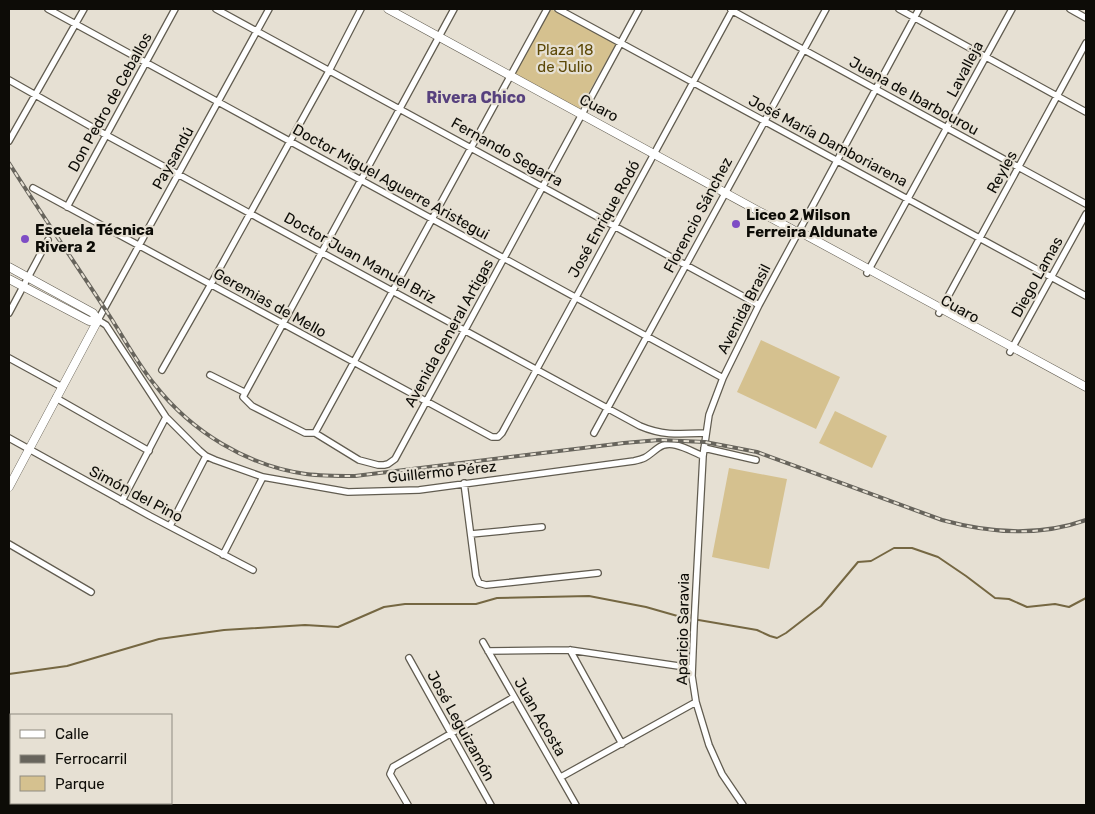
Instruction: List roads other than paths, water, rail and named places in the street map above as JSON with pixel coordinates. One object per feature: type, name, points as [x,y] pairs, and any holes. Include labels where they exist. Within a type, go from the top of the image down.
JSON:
[{"type":"street","name":"Doctor Miguel Aguerre Aristegui","points":[[48,9],[723,378]]},
{"type":"street","points":[[9,141],[84,9]]},
{"type":"street","name":"Don Pedro de Ceballos","points":[[67,207],[175,9]]},
{"type":"street","name":"Fernando Segarra","points":[[216,9],[759,305]]},
{"type":"street","name":"Paysandú","points":[[98,320],[269,9]]},
{"type":"street","points":[[162,370],[329,71],[361,9]]},
{"type":"street","name":"Cuaro","points":[[388,9],[797,232],[801,237],[1085,388]]},
{"type":"street","points":[[243,394],[454,9]]},
{"type":"street","points":[[210,375],[243,394],[252,406],[305,433],[315,433],[547,9]]},
{"type":"street","name":"José María Damboriarena","points":[[558,9],[1086,296]]},
{"type":"street","name":"Avenida General Artigas","points":[[315,433],[359,460],[368,463],[388,464],[395,459],[640,9]]},
{"type":"street","name":"Juana de Ibarbourou","points":[[731,9],[1086,204]]},
{"type":"street","name":"José Enrique Rodó","points":[[495,438],[502,433],[731,9]]},
{"type":"street","name":"Florencio Sánchez","points":[[594,433],[724,192],[826,9]]},
{"type":"street","points":[[899,9],[1086,112]]},
{"type":"street","name":"Avenida Brasil","points":[[704,445],[715,398],[723,378],[797,232],[919,9]]},
{"type":"street","name":"Lavalleja","points":[[868,272],[1012,9]]},
{"type":"street","points":[[1070,9],[1086,18]]},
{"type":"street","name":"Reyles","points":[[940,311],[1086,43]]},
{"type":"street","name":"Doctor Juan Manuel Briz","points":[[9,80],[106,135],[653,431],[668,434],[706,433]]},
{"type":"street","name":"Geremias de Mello","points":[[33,188],[495,438]]},
{"type":"street","name":"Diego Lamas","points":[[1011,350],[1086,214]]},
{"type":"street","points":[[9,312],[48,240]]},
{"type":"street","points":[[9,267],[93,313],[98,320]]},
{"type":"street","points":[[9,279],[89,321],[98,320]]},
{"type":"street","points":[[9,487],[98,320]]},
{"type":"street","name":"Guillermo Pérez","points":[[98,320],[106,325],[166,417],[206,456],[263,477],[348,492],[419,490],[634,462],[647,458],[655,450],[666,444],[682,447],[703,456]]},
{"type":"street","points":[[9,358],[62,387]]},
{"type":"street","points":[[56,398],[149,451]]},
{"type":"street","points":[[122,501],[166,417]]},
{"type":"street","name":"Simón del Pino","points":[[9,438],[122,501],[253,570]]},
{"type":"street","points":[[704,445],[756,460]]},
{"type":"street","name":"Aparicio Saravia","points":[[704,445],[692,668],[696,702],[704,730],[722,774],[740,804]]},
{"type":"street","points":[[170,526],[206,456]]},
{"type":"street","points":[[223,555],[263,477]]},
{"type":"street","points":[[464,483],[476,576],[479,582],[486,585],[598,574]]},
{"type":"street","points":[[471,534],[542,528]]},
{"type":"street","points":[[9,544],[91,592]]},
{"type":"street","name":"Juan Acosta","points":[[483,642],[576,805]]},
{"type":"street","points":[[570,650],[622,744]]},
{"type":"street","points":[[488,651],[570,650],[692,668]]},
{"type":"street","name":"José Leguizamón","points":[[409,658],[491,805]]},
{"type":"street","points":[[408,805],[392,777],[390,771],[393,766],[514,697]]},
{"type":"street","points":[[561,777],[696,702]]},
{"type":"waterway","points":[[9,674],[67,666],[159,639],[224,630],[305,625],[338,627],[384,607],[405,604],[476,604],[497,598],[589,596],[646,607],[681,617],[757,630],[777,638],[821,606],[858,562],[871,561],[894,548],[912,548],[938,557],[995,598],[1009,599],[1027,607],[1055,604],[1069,607],[1086,598]]},
{"type":"railway","points":[[9,163],[135,357],[169,402],[185,417],[222,444],[263,463],[284,470],[324,476],[355,476],[624,443],[659,440],[705,442],[757,452],[942,520],[978,528],[1032,531],[1050,529],[1086,520]]},
{"type":"place","name":"Liceo 2 Wilson Ferreira Aldunate","points":[[736,224]]},
{"type":"place","name":"Escuela Técnica Rivera 2","points":[[25,239]]},
{"type":"district","name":"Rivera Chico","points":[[476,97]]},
{"type":"park label","name":"Plaza 18 de Julio","points":[[565,58]]}]
